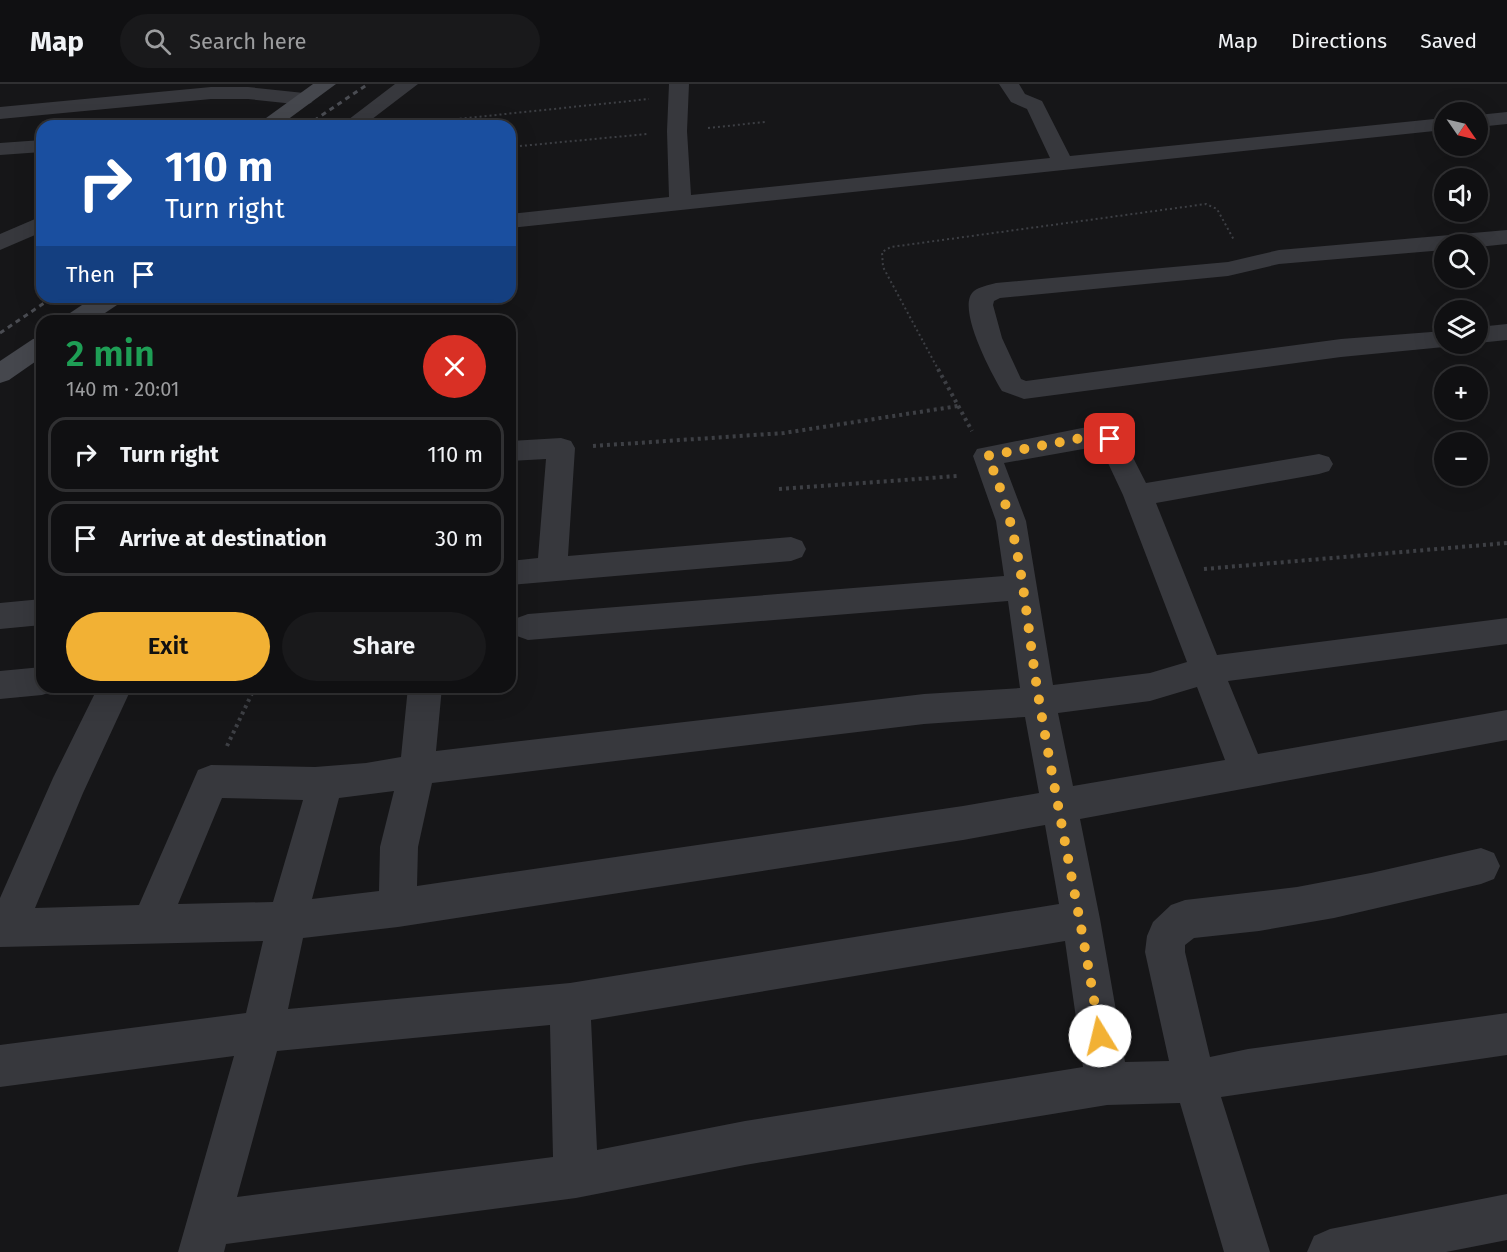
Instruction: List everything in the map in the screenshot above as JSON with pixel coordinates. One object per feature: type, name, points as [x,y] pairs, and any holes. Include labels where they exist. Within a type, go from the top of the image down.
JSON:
[{"type":"main road","points":[[276,120],[326,84]]},
{"type":"main road","points":[[85,315],[102,303]]},
{"type":"main road","points":[[0,374],[36,349]]},
{"type":"street","points":[[358,120],[408,84]]},
{"type":"street","points":[[1009,84],[1018,98],[1035,105],[1063,163]]},
{"type":"street","points":[[680,90],[677,131],[680,203]]},
{"type":"street","points":[[0,113],[212,93],[248,93],[304,99]]},
{"type":"street","points":[[1488,120],[1507,118]]},
{"type":"street","points":[[516,219],[1434,125]]},
{"type":"street","points":[[0,149],[36,146]]},
{"type":"street","points":[[0,243],[36,226]]},
{"type":"street","points":[[1434,340],[1341,348],[1023,390],[1011,385],[1008,379],[982,319],[980,303],[982,297],[996,291],[1228,269],[1279,257],[1507,237]]},
{"type":"street","points":[[1488,334],[1507,332]]},
{"type":"street","points":[[1107,1083],[1081,919],[1039,701],[1011,520],[987,456],[1102,436],[1110,439],[1117,448],[1138,495],[1247,771]]},
{"type":"street","points":[[516,451],[561,448],[552,570]]},
{"type":"street","points":[[1138,495],[1319,464]]},
{"type":"street","points":[[516,573],[791,549]]},
{"type":"street","points":[[528,627],[1022,587]]},
{"type":"street","points":[[0,616],[36,613]]},
{"type":"street","points":[[151,923],[211,781],[325,785],[385,778],[417,769],[924,709],[1039,701],[1150,687],[1207,670],[1507,631]]},
{"type":"street","points":[[0,685],[36,682]]},
{"type":"street","points":[[112,693],[4,928],[287,921],[398,908],[1060,807],[1247,771],[1507,726]]},
{"type":"street","points":[[398,908],[399,848],[417,769],[424,693]]},
{"type":"street","points":[[325,785],[287,921],[262,1032],[204,1238],[576,1176],[745,1143],[1107,1083],[1195,1081],[1248,1070],[1507,1034]]},
{"type":"street","points":[[1248,1252],[1195,1081],[1165,952],[1167,936],[1185,919],[1226,917],[1389,889],[1481,866]]},
{"type":"street","points":[[0,1066],[262,1032],[570,1003],[1081,919]]},
{"type":"street","points":[[570,1003],[576,1176]]},
{"type":"street","points":[[1330,1252],[1407,1245],[1507,1217]]},
{"type":"path","points":[[452,120],[680,90]]},
{"type":"path","points":[[516,146],[765,122]]},
{"type":"path","points":[[1214,206],[1248,264]]},
{"type":"path","points":[[561,448],[784,432],[958,406]]},
{"type":"path","points":[[779,489],[959,476],[987,456]]},
{"type":"path","points":[[1168,572],[1507,543]]},
{"type":"path","points":[[211,781],[252,693]]},
{"type":"railway","points":[[315,120],[368,84]]},
{"type":"railway","points":[[0,333],[44,303]]},
{"type":"route","points":[[1100,1036],[1081,919],[1039,701],[1011,520],[987,456],[1087,437],[1102,436],[1110,439]]}]
